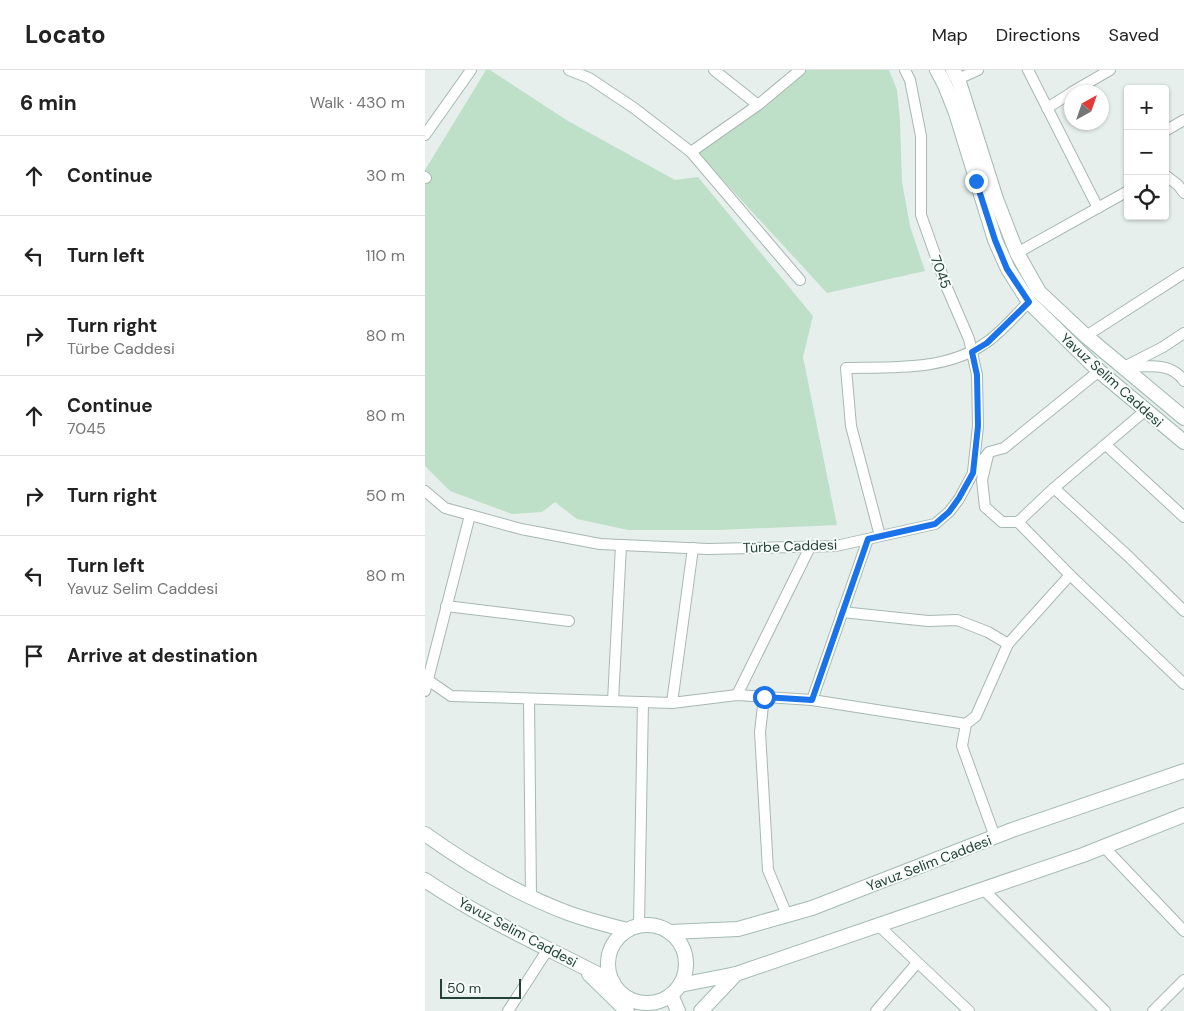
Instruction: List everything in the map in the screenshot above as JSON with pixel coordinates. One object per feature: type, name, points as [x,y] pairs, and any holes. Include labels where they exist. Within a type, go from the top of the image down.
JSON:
[{"type":"main road","name":"Yavuz Selim Caddesi","points":[[937,70],[945,85],[955,113],[995,240],[1007,269],[1029,302],[1099,371],[1184,442]]},
{"type":"main road","name":"Yavuz Selim Caddesi","points":[[955,74],[996,199],[1017,252],[1039,292],[1122,368],[1184,418]]},
{"type":"main road","name":"Yavuz Selim Caddesi","points":[[670,932],[738,929],[812,908],[995,837],[1184,771]]},
{"type":"main road","points":[[633,928],[618,938],[610,954],[609,971],[613,982],[619,990],[627,997],[649,1007],[676,990],[736,974],[983,890],[1083,855],[1184,815]]},
{"type":"main road","points":[[425,834],[513,888],[568,913],[633,928],[650,925],[661,927],[670,932],[679,942],[685,954],[685,970],[676,990],[677,1011]]},
{"type":"main road","name":"Yavuz Selim Caddesi","points":[[425,880],[445,894],[512,932],[613,982]]},
{"type":"main road","points":[[580,965],[627,1011]]},
{"type":"main road","points":[[701,1011],[736,974]]},
{"type":"street","points":[[425,135],[471,70]]},
{"type":"street","points":[[569,70],[589,78],[634,108],[691,152],[800,280]]},
{"type":"street","points":[[713,70],[758,105]]},
{"type":"street","name":"7045","points":[[905,70],[910,80],[921,136],[921,215],[947,288],[969,339],[977,375],[978,426],[973,473]]},
{"type":"street","points":[[955,74],[978,70]]},
{"type":"street","points":[[1028,70],[1098,208]]},
{"type":"street","points":[[1085,85],[1110,70]]},
{"type":"street","points":[[691,152],[758,105],[795,71]]},
{"type":"street","points":[[1047,108],[1064,98]]},
{"type":"street","points":[[1167,130],[1184,120]]},
{"type":"street","points":[[1169,178],[1184,193]]},
{"type":"street","points":[[1017,252],[1124,193]]},
{"type":"street","points":[[1086,336],[1184,273]]},
{"type":"street","points":[[880,536],[851,426],[846,368],[940,363],[972,352],[987,343],[1029,302]]},
{"type":"street","points":[[1122,368],[1184,333]]},
{"type":"street","points":[[1122,368],[1165,366],[1181,376],[1184,381]]},
{"type":"street","name":"Türbe Caddesi","points":[[425,491],[445,508],[521,529],[600,544],[693,548],[836,546],[935,524],[949,512],[973,473],[989,452],[1004,448],[1099,371]]},
{"type":"street","points":[[989,452],[982,480],[985,507],[1002,522],[1018,522],[1054,488],[1146,410]]},
{"type":"street","points":[[1106,445],[1184,517]]},
{"type":"street","points":[[1054,488],[1184,611]]},
{"type":"street","points":[[425,691],[426,678],[470,514]]},
{"type":"street","points":[[1018,522],[1070,575],[1184,684]]},
{"type":"street","points":[[812,700],[868,539]]},
{"type":"street","points":[[613,701],[621,545]]},
{"type":"street","points":[[737,695],[810,547]]},
{"type":"street","points":[[672,703],[693,548]]},
{"type":"street","points":[[995,837],[962,746],[966,724],[976,716],[1008,644],[1070,575]]},
{"type":"street","points":[[446,606],[569,621]]},
{"type":"street","points":[[842,612],[928,621],[957,620],[988,632],[1008,644]]},
{"type":"street","points":[[426,678],[451,696],[672,703],[737,695],[812,700],[966,724]]},
{"type":"street","points":[[764,697],[760,732],[768,870],[787,915]]},
{"type":"street","points":[[529,699],[531,897]]},
{"type":"street","points":[[633,928],[643,702]]},
{"type":"street","points":[[1104,847],[1184,931]]},
{"type":"street","points":[[983,890],[1105,1011]]},
{"type":"street","points":[[878,925],[969,1011]]},
{"type":"street","points":[[508,1011],[548,949]]},
{"type":"street","points":[[876,1011],[917,963]]},
{"type":"street","points":[[1153,1011],[1184,980]]},
{"type":"green space","points":[[486,70],[490,70],[568,121],[675,180],[698,177],[813,316],[803,357],[837,525],[718,530],[628,530],[577,519],[555,502],[542,512],[512,514],[450,491],[425,466],[425,170]]},
{"type":"green space","points":[[801,70],[889,70],[897,90],[902,182],[910,226],[925,271],[827,293],[696,151]]},
{"type":"route","points":[[764,697],[812,700],[868,539],[935,524],[949,512],[973,473],[978,426],[977,375],[972,352],[987,343],[1029,302],[1007,269],[995,240],[976,181]]}]
